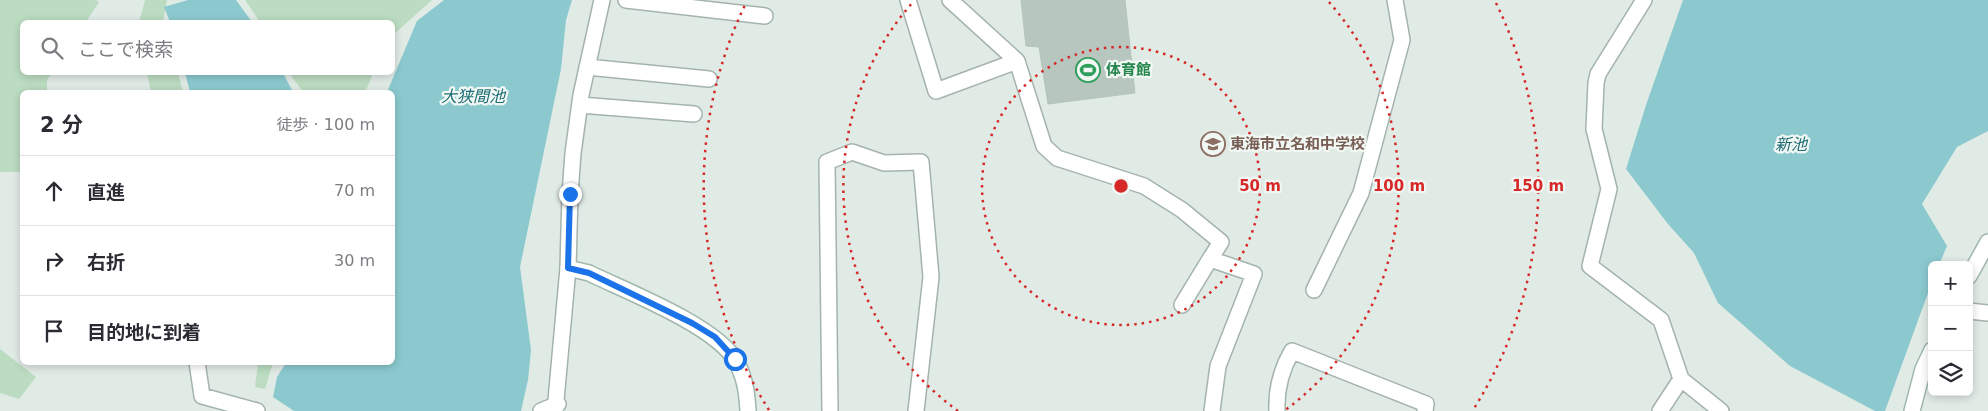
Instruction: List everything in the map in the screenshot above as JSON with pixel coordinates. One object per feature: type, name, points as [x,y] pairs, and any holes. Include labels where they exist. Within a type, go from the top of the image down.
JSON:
[{"type":"street","points":[[540,411],[557,408],[568,268],[570,194],[586,67],[602,0]]},
{"type":"street","points":[[626,0],[765,16]]},
{"type":"street","points":[[908,0],[936,91],[1017,61]]},
{"type":"street","points":[[950,0],[1017,61],[1044,146],[1057,158],[1144,186],[1182,210],[1221,242],[1182,305]]},
{"type":"street","points":[[1314,290],[1361,193],[1402,40],[1395,0]]},
{"type":"street","points":[[1644,0],[1598,74],[1596,83],[1594,129],[1609,189],[1590,266],[1661,320],[1680,379],[1721,411]]},
{"type":"street","points":[[586,67],[709,79]]},
{"type":"street","points":[[580,105],[694,114]]},
{"type":"street","points":[[830,411],[827,162],[852,152],[884,164],[921,162],[931,277],[916,411]]},
{"type":"street","points":[[1973,269],[1988,242]]},
{"type":"street","points":[[1210,259],[1254,274],[1218,366],[1212,411]]},
{"type":"street","points":[[568,268],[589,273],[715,337],[735,359],[746,383],[748,411]]},
{"type":"street","points":[[1973,311],[1988,312]]},
{"type":"street","points":[[1277,411],[1276,399],[1282,368],[1292,351],[1426,404],[1425,411]]},
{"type":"street","points":[[1912,411],[1923,369],[1932,351]]},
{"type":"street","points":[[197,365],[202,396],[257,411]]},
{"type":"street","points":[[1660,411],[1680,379]]},
{"type":"green space","points":[[0,0],[96,0],[99,2],[87,20],[20,20],[20,75],[51,75],[47,80],[47,90],[20,90],[20,172],[0,172]]},
{"type":"green space","points":[[145,0],[167,0],[163,20],[140,20]]},
{"type":"green space","points":[[245,0],[432,0],[395,33],[395,20],[259,20]]},
{"type":"green space","points":[[147,75],[179,75],[182,90],[151,90]]},
{"type":"green space","points":[[290,75],[372,75],[364,90],[302,90]]},
{"type":"green space","points":[[0,349],[36,377],[19,399],[0,393]]},
{"type":"green space","points":[[258,365],[272,365],[265,389],[255,387]]},
{"type":"water","points":[[188,0],[236,0],[251,20],[169,20],[164,7]]},
{"type":"water","name":"大狭間池","points":[[444,0],[572,0],[566,20],[561,69],[520,267],[531,350],[528,380],[521,411],[294,411],[273,397],[277,377],[285,365],[395,365],[395,90],[388,90],[417,21]]},
{"type":"water","name":"新池","points":[[1683,0],[1988,0],[1988,131],[1957,147],[1922,204],[1947,246],[1941,261],[1928,261],[1928,293],[1885,411],[1875,411],[1790,366],[1718,303],[1694,253],[1668,224],[1626,169],[1647,102]]},
{"type":"water","points":[[186,75],[284,75],[292,90],[189,90]]},
{"type":"building","name":"体育館","points":[[1021,0],[1125,0],[1135,93],[1048,104],[1039,47],[1026,46]]},
{"type":"place","name":"体育館","points":[[1088,70]]},
{"type":"place","name":"東海市立名和中学校","points":[[1213,144]]},
{"type":"route","points":[[570,194],[568,268],[589,273],[692,323],[715,337],[735,359]]}]
